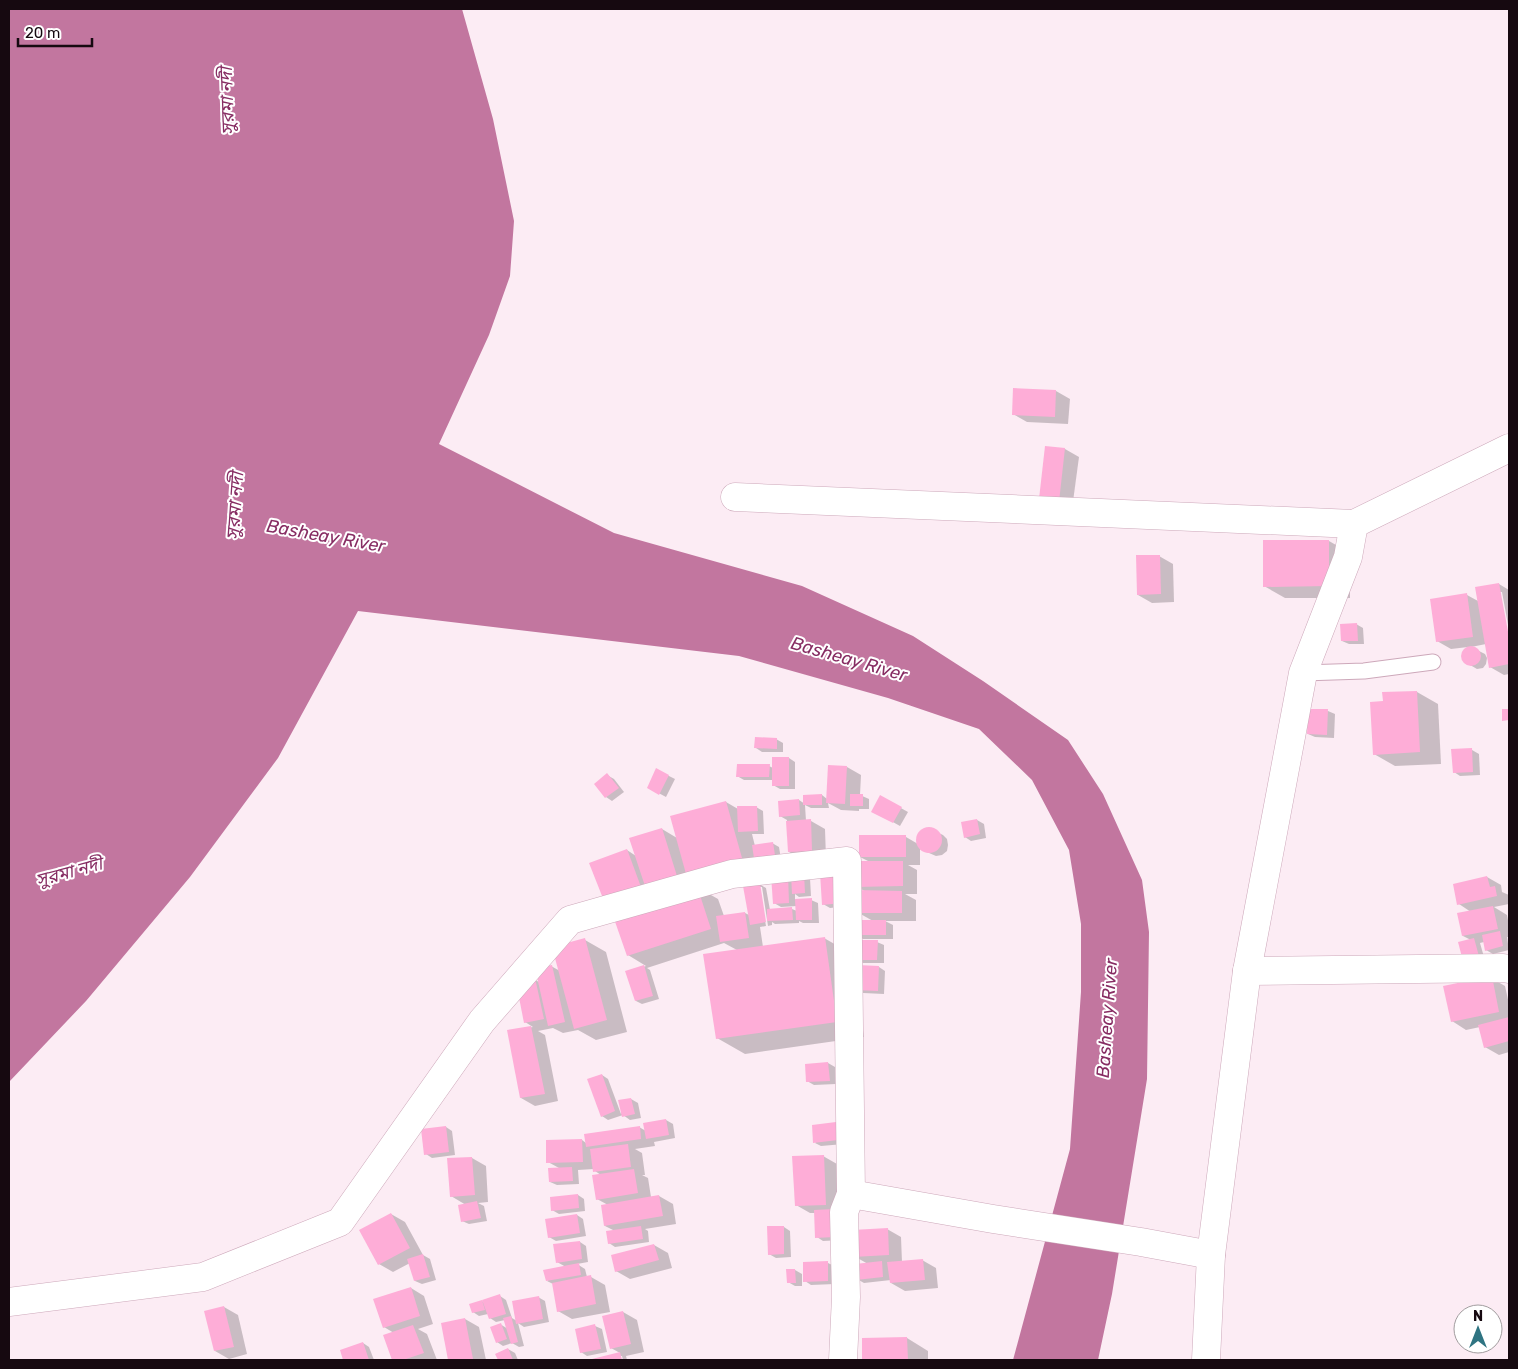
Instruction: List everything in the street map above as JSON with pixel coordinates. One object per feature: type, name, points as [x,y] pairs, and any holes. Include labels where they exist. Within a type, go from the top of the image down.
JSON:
[{"type":"street","points":[[735,497],[1354,524],[1509,448]]},
{"type":"street","points":[[1206,1360],[1211,1255],[1247,971],[1303,673],[1348,557],[1354,524]]},
{"type":"street","points":[[9,1302],[203,1277],[340,1222],[482,1021],[570,920],[732,874],[847,860],[851,1194],[844,1212],[846,1297],[843,1360]]},
{"type":"street","points":[[1247,971],[1509,969]]},
{"type":"street","points":[[851,1194],[993,1220],[1141,1242],[1211,1255]]},
{"type":"lane","points":[[1303,673],[1364,671],[1433,662]]},
{"type":"water","points":[[9,9],[462,9],[493,119],[514,221],[510,276],[489,335],[439,444],[614,533],[802,586],[913,636],[983,681],[1068,740],[1103,794],[1142,880],[1149,932],[1147,1079],[1112,1294],[1098,1360],[1013,1360],[1070,1149],[1081,992],[1081,924],[1069,850],[1032,780],[979,729],[888,698],[739,656],[358,611],[278,758],[190,877],[86,1001],[9,1082]]},
{"type":"building","points":[[1013,388],[1056,390],[1055,417],[1012,415]]},
{"type":"building","points":[[1045,446],[1065,448],[1059,502],[1039,499]]},
{"type":"building","points":[[1263,540],[1329,540],[1329,586],[1263,587]]},
{"type":"building","points":[[1136,555],[1160,555],[1161,594],[1137,595]]},
{"type":"building","points":[[1499,583],[1509,637],[1509,664],[1489,668],[1475,587]]},
{"type":"building","points":[[1467,593],[1473,637],[1436,642],[1430,599]]},
{"type":"building","points":[[1357,623],[1358,641],[1341,641],[1340,624]]},
{"type":"building","points":[[1471,646],[1478,649],[1481,656],[1478,663],[1471,666],[1464,663],[1461,656],[1464,649]]},
{"type":"building","points":[[1417,691],[1420,752],[1373,755],[1370,702],[1383,701],[1382,692]]},
{"type":"building","points":[[1308,709],[1328,709],[1327,735],[1307,734]]},
{"type":"building","points":[[1502,709],[1509,709],[1509,720],[1502,721]]},
{"type":"building","points":[[755,737],[777,738],[777,749],[754,748]]},
{"type":"building","points":[[1472,748],[1473,772],[1453,773],[1451,749]]},
{"type":"building","points":[[772,757],[789,757],[789,786],[772,786]]},
{"type":"building","points":[[737,764],[770,764],[769,777],[736,777]]},
{"type":"building","points":[[828,765],[847,766],[845,804],[826,803]]},
{"type":"building","points":[[656,768],[669,775],[659,795],[647,788]]},
{"type":"building","points":[[607,773],[619,788],[605,798],[594,784]]},
{"type":"building","points":[[822,794],[822,805],[803,805],[803,795]]},
{"type":"building","points":[[850,794],[863,794],[863,806],[850,806]]},
{"type":"building","points":[[880,795],[902,807],[893,823],[871,812]]},
{"type":"building","points":[[799,799],[800,815],[779,817],[778,801]]},
{"type":"building","points":[[726,801],[742,858],[686,874],[670,816]]},
{"type":"building","points":[[737,806],[757,806],[758,831],[738,832]]},
{"type":"building","points":[[811,819],[812,851],[788,852],[786,821]]},
{"type":"building","points":[[977,819],[980,834],[964,838],[961,822]]},
{"type":"building","points":[[929,827],[938,831],[942,840],[938,849],[929,853],[920,849],[916,840],[920,831]]},
{"type":"building","points":[[662,828],[677,876],[645,886],[629,838]]},
{"type":"building","points":[[859,835],[906,835],[906,857],[859,857]]},
{"type":"building","points":[[773,842],[776,862],[755,865],[752,845]]},
{"type":"building","points":[[627,849],[641,887],[604,901],[589,863]]},
{"type":"building","points":[[855,861],[903,861],[903,886],[855,887]]},
{"type":"building","points":[[841,872],[842,903],[822,905],[820,873]]},
{"type":"building","points":[[791,873],[804,873],[805,893],[792,894]]},
{"type":"building","points":[[788,874],[789,903],[773,904],[771,875]]},
{"type":"building","points":[[1487,876],[1490,887],[1495,886],[1497,896],[1457,905],[1453,884]]},
{"type":"building","points":[[760,883],[766,922],[750,925],[743,886]]},
{"type":"building","points":[[697,886],[711,929],[627,956],[612,913]]},
{"type":"building","points":[[856,890],[902,891],[902,913],[856,913]]},
{"type":"building","points":[[812,898],[812,920],[796,920],[795,899]]},
{"type":"building","points":[[1493,906],[1498,929],[1462,936],[1457,913]]},
{"type":"building","points":[[792,907],[793,920],[767,921],[767,909]]},
{"type":"building","points":[[745,912],[749,938],[720,942],[716,916]]},
{"type":"building","points":[[855,920],[886,920],[886,935],[855,935]]},
{"type":"building","points":[[1500,931],[1503,946],[1485,951],[1482,935]]},
{"type":"building","points":[[825,937],[837,1022],[716,1039],[703,954]]},
{"type":"building","points":[[585,938],[607,1020],[574,1029],[552,947]]},
{"type":"building","points":[[1474,938],[1480,960],[1464,965],[1458,942]]},
{"type":"building","points":[[855,940],[878,940],[877,960],[855,960]]},
{"type":"building","points":[[552,965],[565,1022],[548,1026],[535,968]]},
{"type":"building","points":[[644,965],[653,996],[635,1001],[625,971]]},
{"type":"building","points":[[857,965],[879,966],[878,991],[855,990]]},
{"type":"building","points":[[1492,976],[1499,1012],[1451,1022],[1443,986]]},
{"type":"building","points":[[535,978],[544,1019],[524,1023],[516,982]]},
{"type":"building","points":[[1509,1017],[1509,1041],[1484,1048],[1478,1025]]},
{"type":"building","points":[[531,1026],[545,1094],[520,1098],[507,1030]]},
{"type":"building","points":[[828,1062],[830,1081],[806,1082],[805,1064]]},
{"type":"building","points":[[602,1074],[615,1111],[601,1117],[587,1079]]},
{"type":"building","points":[[631,1098],[635,1114],[622,1117],[618,1100]]},
{"type":"building","points":[[666,1119],[669,1135],[646,1139],[643,1123]]},
{"type":"building","points":[[836,1122],[838,1140],[813,1143],[812,1125]]},
{"type":"building","points":[[446,1126],[449,1152],[424,1155],[421,1129]]},
{"type":"building","points":[[640,1126],[641,1139],[586,1147],[584,1134]]},
{"type":"building","points":[[582,1139],[583,1162],[546,1163],[546,1140]]},
{"type":"building","points":[[628,1144],[631,1167],[593,1172],[590,1149]]},
{"type":"building","points":[[824,1155],[826,1205],[795,1206],[792,1156]]},
{"type":"building","points":[[472,1157],[475,1195],[450,1197],[447,1158]]},
{"type":"building","points":[[572,1167],[573,1181],[549,1182],[548,1168]]},
{"type":"building","points":[[634,1169],[638,1193],[596,1200],[592,1175]]},
{"type":"building","points":[[578,1194],[579,1208],[551,1211],[550,1197]]},
{"type":"building","points":[[659,1195],[663,1216],[604,1226],[601,1205]]},
{"type":"building","points":[[477,1201],[481,1218],[461,1222],[458,1205]]},
{"type":"building","points":[[834,1209],[835,1237],[815,1238],[814,1210]]},
{"type":"building","points":[[391,1213],[410,1248],[378,1265],[359,1230]]},
{"type":"building","points":[[577,1214],[580,1233],[548,1238],[545,1219]]},
{"type":"building","points":[[641,1226],[643,1239],[608,1244],[606,1231]]},
{"type":"building","points":[[767,1226],[784,1226],[784,1254],[768,1255]]},
{"type":"building","points":[[888,1228],[889,1255],[853,1257],[852,1230]]},
{"type":"building","points":[[580,1241],[582,1259],[556,1263],[553,1244]]},
{"type":"building","points":[[654,1244],[659,1260],[615,1272],[611,1255]]},
{"type":"building","points":[[423,1254],[430,1277],[414,1281],[407,1259]]},
{"type":"building","points":[[923,1259],[925,1280],[890,1283],[887,1262]]},
{"type":"building","points":[[828,1261],[828,1281],[803,1282],[803,1262]]},
{"type":"building","points":[[882,1261],[883,1277],[856,1280],[855,1264]]},
{"type":"building","points":[[579,1263],[581,1275],[546,1281],[543,1270]]},
{"type":"building","points":[[786,1269],[795,1269],[796,1283],[787,1283]]},
{"type":"building","points":[[591,1275],[596,1304],[557,1312],[552,1283]]},
{"type":"building","points":[[411,1287],[420,1316],[383,1328],[373,1299]]},
{"type":"building","points":[[500,1294],[506,1314],[489,1319],[482,1300]]},
{"type":"building","points":[[539,1296],[543,1319],[516,1324],[512,1301]]},
{"type":"building","points":[[482,1300],[485,1310],[472,1313],[469,1304]]},
{"type":"building","points":[[224,1306],[234,1347],[214,1351],[204,1311]]},
{"type":"building","points":[[623,1311],[631,1344],[610,1349],[602,1316]]},
{"type":"building","points":[[511,1316],[518,1342],[511,1344],[503,1318]]},
{"type":"building","points":[[465,1318],[473,1359],[448,1360],[441,1323]]},
{"type":"building","points":[[501,1323],[507,1339],[496,1343],[490,1327]]},
{"type":"building","points":[[595,1324],[601,1349],[580,1353],[575,1329]]},
{"type":"building","points":[[413,1325],[424,1353],[403,1360],[392,1360],[383,1335]]},
{"type":"building","points":[[907,1337],[908,1360],[862,1360],[862,1338]]},
{"type":"building","points":[[363,1342],[369,1360],[343,1360],[340,1350]]},
{"type":"building","points":[[508,1348],[513,1360],[498,1360],[495,1354]]},
{"type":"building","points":[[620,1352],[622,1360],[588,1360]]},
{"type":"water label","name":"সুরমা নদী","points":[[227,101]]},
{"type":"water label","name":"সুরমা নদী","points":[[235,506]]},
{"type":"water label","name":"Basheay River","points":[[326,536]]},
{"type":"water label","name":"Basheay River","points":[[849,659]]},
{"type":"water label","name":"সুরমা নদী","points":[[69,872]]},
{"type":"water label","name":"Basheay River","points":[[1107,1018]]}]
